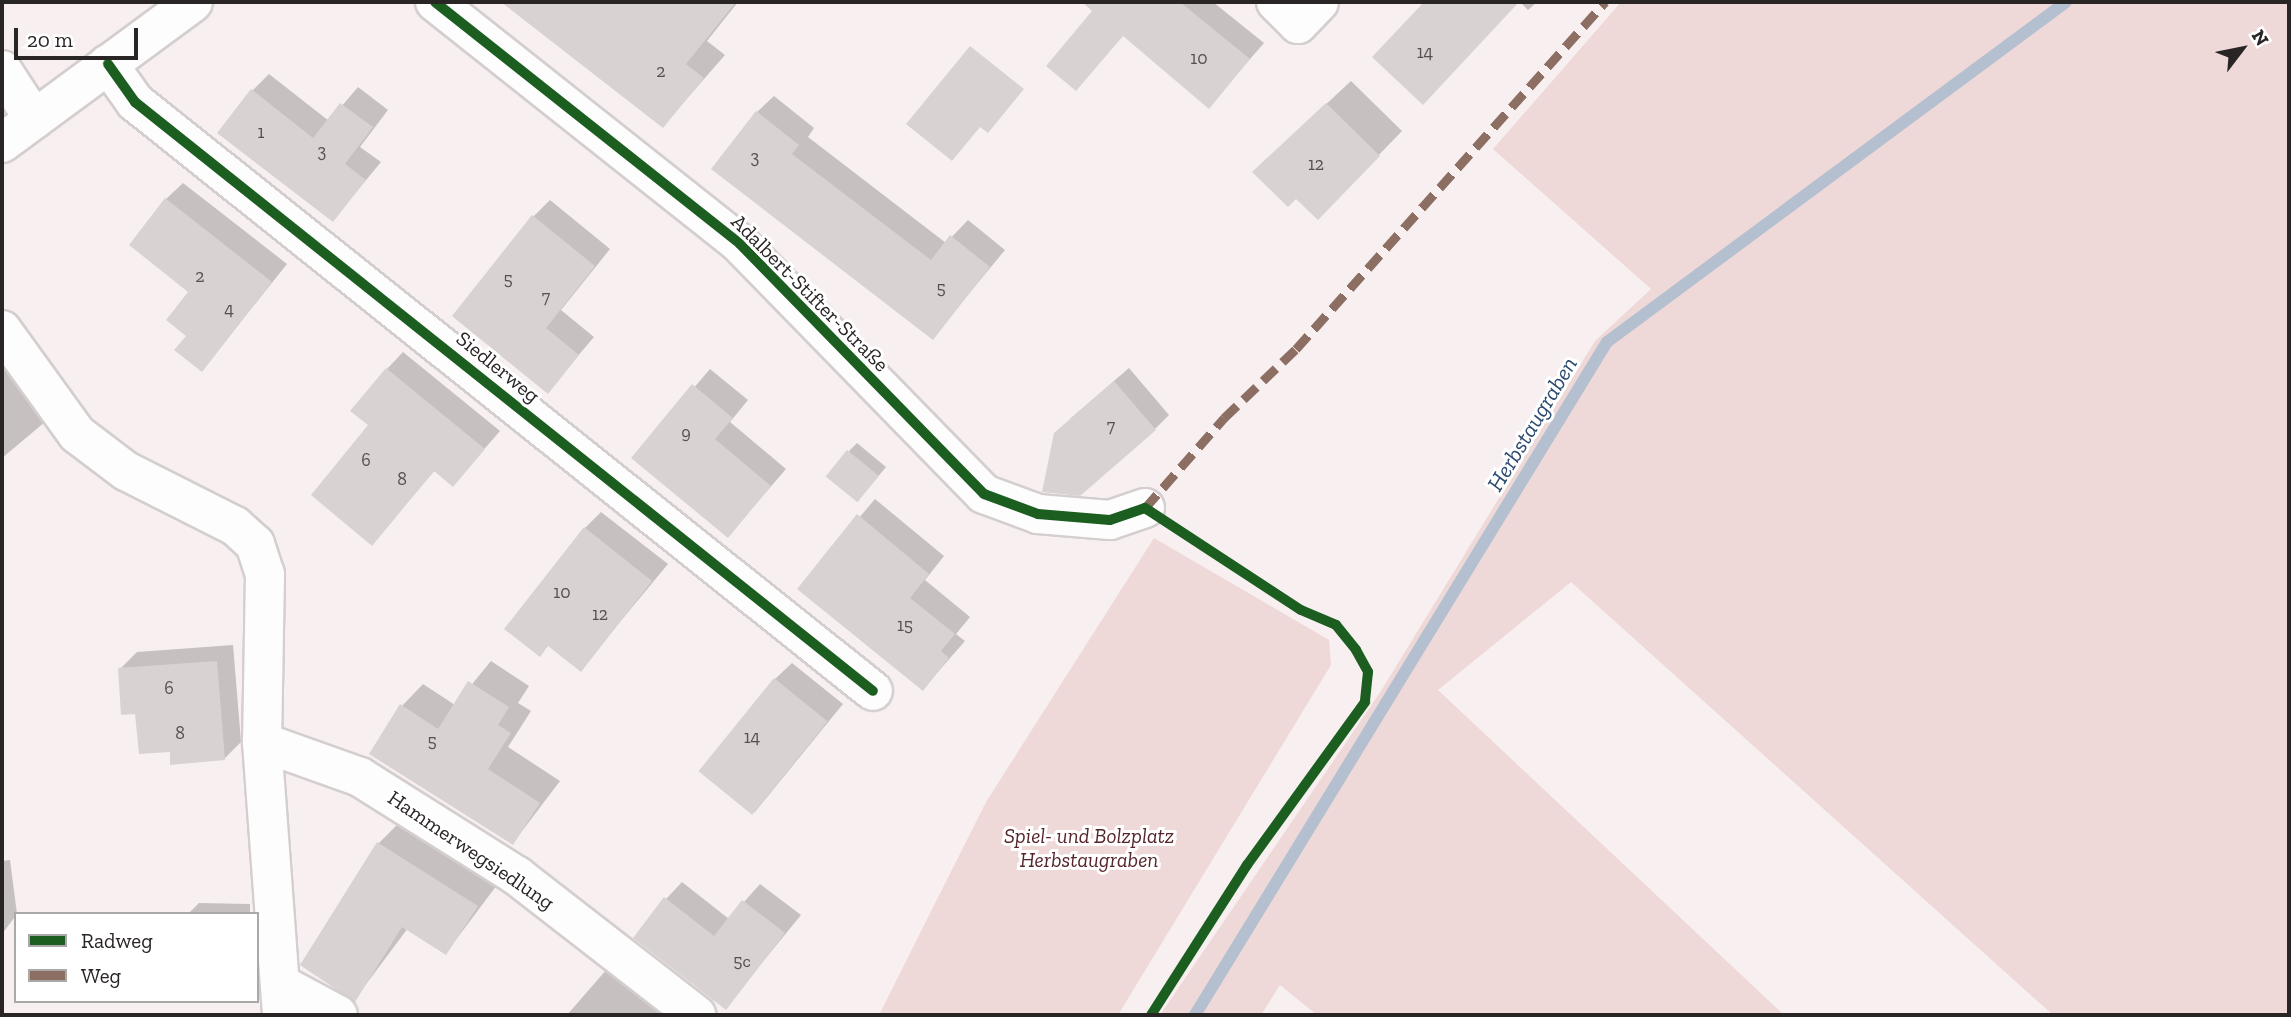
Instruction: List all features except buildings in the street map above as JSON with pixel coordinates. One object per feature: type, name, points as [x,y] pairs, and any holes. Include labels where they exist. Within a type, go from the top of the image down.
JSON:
[{"type":"street","points":[[2,143],[193,2]]},
{"type":"street","name":"Adalbert-Stifter-Straße","points":[[435,2],[740,244],[984,494],[1050,515],[1110,520],[1145,508]]},
{"type":"street","points":[[1276,2],[1298,24],[1319,2]]},
{"type":"street","name":"Siedlerweg","points":[[108,64],[135,102],[873,691]]},
{"type":"street","points":[[2,71],[33,119]]},
{"type":"street","points":[[2,330],[77,435],[126,471],[235,526],[255,544],[265,575],[262,742],[283,1001],[338,1015]]},
{"type":"street","name":"Hammerwegsiedlung","points":[[262,742],[360,777],[517,876],[696,1015]]},
{"type":"green space","points":[[1621,2],[2289,2],[2289,1015],[2053,1015],[1571,582],[1438,690],[1784,1015],[1317,1015],[1280,985],[1261,1015],[1160,1015],[1381,691],[1595,341],[1651,289],[1493,149]]},
{"type":"green space","name":"Spiel- und Bolzplatz Herbstaugraben","points":[[1154,538],[1329,640],[1331,665],[1118,1015],[879,1015],[986,802]]},
{"type":"waterway","name":"Herbstaugraben","points":[[1195,1015],[1607,342],[2066,2]]},
{"type":"marked path","points":[[1149,511],[1145,508],[1224,418],[1296,349],[1605,2]]},
{"type":"cycle path","points":[[435,2],[740,244],[984,494],[1038,514],[1110,520],[1145,508],[1301,610],[1336,625],[1356,650],[1368,672],[1365,702],[1247,865],[1151,1015]]},
{"type":"cycle path","points":[[108,64],[135,102],[873,691]]}]
